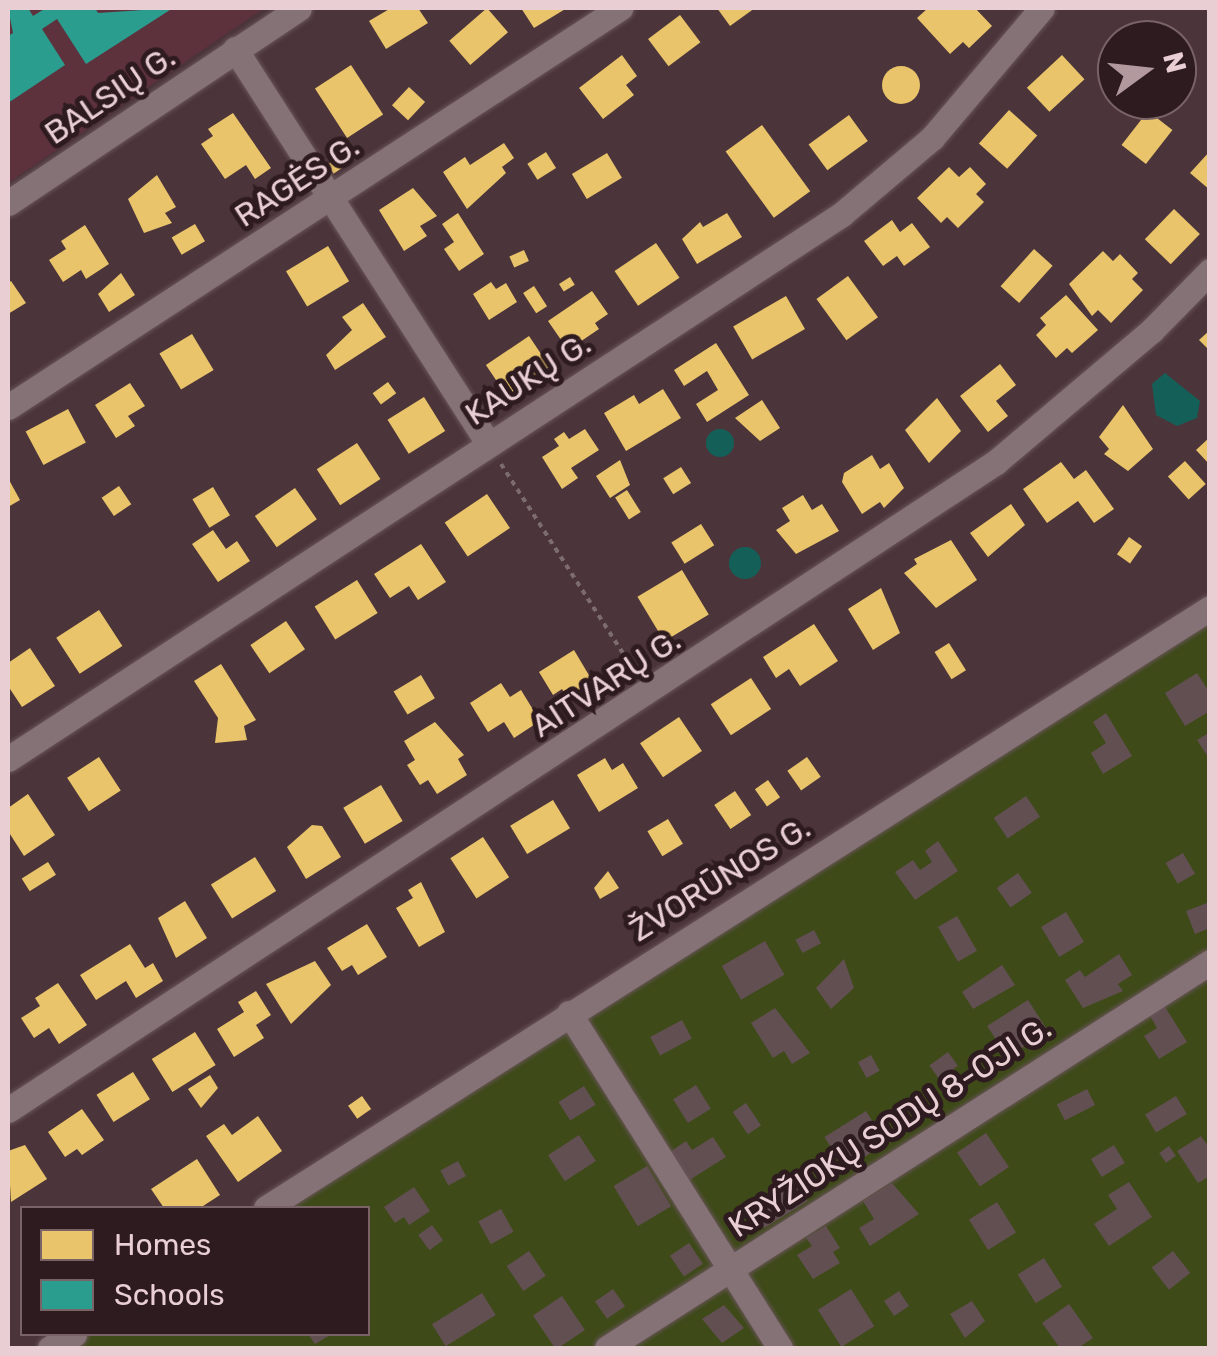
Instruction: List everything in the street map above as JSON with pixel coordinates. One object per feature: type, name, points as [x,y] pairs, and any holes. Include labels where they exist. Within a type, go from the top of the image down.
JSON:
[{"type":"street","name":"BALSIŲ G.","points":[[8,204],[299,8]]},
{"type":"street","name":"RAGĖS G.","points":[[8,407],[620,8]]},
{"type":"street","name":"KAUKŲ G.","points":[[8,758],[854,205],[981,87],[1042,8]]},
{"type":"street","points":[[235,50],[327,199],[488,443]]},
{"type":"street","name":"AITVARŲ G.","points":[[8,1110],[650,694],[996,462],[1152,330],[1210,270]]},
{"type":"street","name":"ŽVORŪNOS G.","points":[[269,1206],[1210,608]]},
{"type":"street","name":"KRYŽIOKŲ SODŲ 8-OJI G.","points":[[607,1348],[1210,962]]},
{"type":"street","points":[[569,1013],[780,1348]]},
{"type":"path","points":[[488,443],[650,694]]},
{"type":"shaded area","points":[[8,8],[264,8],[8,183]]},
{"type":"shaded area","points":[[1165,373],[1200,401],[1197,418],[1177,426],[1156,415],[1152,384]]},
{"type":"shaded area","points":[[720,429],[730,433],[734,443],[730,453],[720,457],[710,453],[706,443],[710,433]]},
{"type":"shaded area","points":[[745,547],[756,552],[761,563],[756,574],[745,579],[734,574],[729,563],[734,552]]},
{"type":"shaded area","points":[[1209,609],[1209,1348],[66,1348],[86,1336],[370,1336],[370,1206],[286,1206]]},
{"type":"building: Homes","points":[[391,8],[418,8],[428,23],[386,49],[369,21]]},
{"type":"building: Homes","points":[[487,8],[508,32],[470,65],[449,41]]},
{"type":"building: Homes","points":[[521,8],[567,8],[534,28]]},
{"type":"building: Homes","points":[[717,8],[755,8],[730,26]]},
{"type":"building: Homes","points":[[928,8],[975,8],[992,26],[969,48],[963,42],[950,54],[917,18]]},
{"type":"building: Homes","points":[[680,15],[700,42],[669,66],[648,39]]},
{"type":"building: Homes","points":[[622,55],[637,76],[626,85],[634,95],[603,119],[579,88]]},
{"type":"building: Homes","points":[[1062,55],[1085,79],[1049,112],[1027,88]]},
{"type":"building: Homes","points":[[351,65],[383,114],[347,138],[315,88]]},
{"type":"building: Homes","points":[[901,66],[914,72],[920,85],[914,98],[901,104],[888,98],[882,85],[888,72]]},
{"type":"building: Homes","points":[[409,87],[425,102],[408,120],[392,105]]},
{"type":"building: Homes","points":[[1009,110],[1037,135],[1007,169],[979,143]]},
{"type":"building: Homes","points":[[233,113],[271,168],[255,179],[246,165],[225,179],[201,144],[213,136],[208,129]]},
{"type":"building: Homes","points":[[849,115],[868,141],[827,170],[809,144]]},
{"type":"building: Homes","points":[[1141,120],[1160,120],[1172,130],[1146,164],[1122,145]]},
{"type":"building: Homes","points":[[762,125],[810,191],[774,218],[726,151]]},
{"type":"building: Homes","points":[[504,143],[514,158],[502,167],[506,173],[467,209],[443,172],[465,157],[470,165]]},
{"type":"building: Homes","points":[[349,150],[355,159],[334,174],[327,165]]},
{"type":"building: Homes","points":[[1210,151],[1210,190],[1190,173]]},
{"type":"building: Homes","points":[[546,152],[556,168],[537,180],[527,164]]},
{"type":"building: Homes","points":[[607,153],[622,178],[587,199],[572,174]]},
{"type":"building: Homes","points":[[949,167],[959,177],[970,167],[986,184],[976,194],[984,202],[958,228],[947,217],[941,223],[917,198]]},
{"type":"building: Homes","points":[[157,175],[176,207],[165,213],[172,223],[144,233],[128,199]]},
{"type":"building: Homes","points":[[413,188],[437,216],[420,226],[427,236],[404,251],[379,210]]},
{"type":"building: Homes","points":[[1174,209],[1200,234],[1171,264],[1145,239]]},
{"type":"building: Homes","points":[[458,213],[484,254],[459,271],[444,249],[454,242],[442,224]]},
{"type":"building: Homes","points":[[727,213],[742,237],[697,264],[682,239],[700,222],[703,227]]},
{"type":"building: Homes","points":[[892,220],[900,232],[912,223],[930,247],[904,266],[897,256],[883,266],[864,241]]},
{"type":"building: Homes","points":[[195,224],[205,241],[182,255],[172,238]]},
{"type":"building: Homes","points":[[85,225],[109,264],[86,279],[81,270],[63,282],[49,260],[66,249],[61,241]]},
{"type":"building: Homes","points":[[656,243],[679,278],[638,306],[615,271]]},
{"type":"building: Homes","points":[[328,246],[349,281],[307,306],[286,271]]},
{"type":"building: Homes","points":[[1034,249],[1053,266],[1019,303],[1001,286]]},
{"type":"building: Homes","points":[[524,250],[529,261],[514,267],[509,257]]},
{"type":"building: Homes","points":[[1103,251],[1113,261],[1120,254],[1138,273],[1132,279],[1143,290],[1111,323],[1098,310],[1092,316],[1069,284]]},
{"type":"building: Homes","points":[[121,273],[135,295],[109,312],[98,294]]},
{"type":"building: Homes","points":[[848,276],[878,317],[846,340],[816,299]]},
{"type":"building: Homes","points":[[570,277],[575,285],[564,292],[559,284]]},
{"type":"building: Homes","points":[[11,281],[26,303],[8,314],[8,283]]},
{"type":"building: Homes","points":[[491,282],[496,289],[506,283],[517,302],[489,320],[473,294]]},
{"type":"building: Homes","points":[[534,286],[547,306],[536,313],[523,293]]},
{"type":"building: Homes","points":[[592,291],[608,314],[595,323],[599,329],[568,350],[548,321]]},
{"type":"building: Homes","points":[[1066,295],[1098,330],[1072,353],[1067,348],[1056,358],[1036,335],[1046,325],[1040,318]]},
{"type":"building: Homes","points":[[786,296],[805,329],[752,359],[733,326]]},
{"type":"building: Homes","points":[[363,303],[386,337],[335,370],[326,355],[352,330],[342,317]]},
{"type":"building: Homes","points":[[1210,330],[1210,351],[1199,340]]},
{"type":"building: Homes","points":[[192,334],[214,370],[181,390],[159,354]]},
{"type":"building: Homes","points":[[529,336],[550,367],[507,396],[486,365]]},
{"type":"building: Homes","points":[[716,343],[749,395],[707,422],[696,404],[718,390],[707,371],[684,386],[674,370]]},
{"type":"building: Homes","points":[[1000,364],[1016,385],[996,401],[1008,416],[988,432],[960,396]]},
{"type":"building: Homes","points":[[388,382],[396,393],[381,404],[373,393]]},
{"type":"building: Homes","points":[[130,383],[145,406],[128,416],[135,426],[116,438],[95,405]]},
{"type":"building: Homes","points":[[663,389],[681,418],[626,451],[604,413],[634,395],[639,404]]},
{"type":"building: Homes","points":[[424,397],[445,431],[409,454],[388,420]]},
{"type":"building: Homes","points":[[937,398],[961,431],[929,463],[905,430]]},
{"type":"building: Homes","points":[[762,400],[780,428],[760,441],[735,418]]},
{"type":"building: Homes","points":[[1123,405],[1153,449],[1128,471],[1104,454],[1109,449],[1099,437]]},
{"type":"building: Homes","points":[[68,409],[86,443],[43,465],[26,432]]},
{"type":"building: Homes","points":[[585,429],[599,450],[571,468],[578,478],[562,489],[542,457],[559,446],[554,439],[564,432],[569,439]]},
{"type":"building: Homes","points":[[1210,437],[1210,465],[1196,450]]},
{"type":"building: Homes","points":[[357,443],[380,479],[340,505],[317,469]]},
{"type":"building: Homes","points":[[872,455],[880,469],[889,463],[904,488],[884,508],[880,502],[862,514],[842,482],[844,473]]},
{"type":"building: Homes","points":[[620,460],[630,485],[610,498],[596,476]]},
{"type":"building: Homes","points":[[1185,461],[1206,484],[1189,499],[1168,476]]},
{"type":"building: Homes","points":[[1061,462],[1074,479],[1086,470],[1114,509],[1094,523],[1078,501],[1047,523],[1023,489]]},
{"type":"building: Homes","points":[[681,467],[691,483],[673,494],[663,478]]},
{"type":"building: Homes","points":[[8,478],[20,500],[8,507]]},
{"type":"building: Homes","points":[[119,486],[131,504],[114,516],[102,498]]},
{"type":"building: Homes","points":[[213,487],[230,515],[209,528],[192,499]]},
{"type":"building: Homes","points":[[295,488],[317,519],[277,547],[255,516]]},
{"type":"building: Homes","points":[[627,490],[641,512],[629,519],[615,497]]},
{"type":"building: Homes","points":[[487,494],[510,528],[468,557],[445,523]]},
{"type":"building: Homes","points":[[803,495],[812,510],[822,504],[839,531],[796,554],[776,530],[790,521],[782,508]]},
{"type":"building: Homes","points":[[1011,504],[1025,525],[988,557],[970,533]]},
{"type":"building: Homes","points":[[701,524],[714,545],[685,564],[671,543]]},
{"type":"building: Homes","points":[[213,530],[226,549],[237,541],[250,561],[218,582],[192,544]]},
{"type":"building: Homes","points":[[1129,537],[1142,546],[1130,563],[1117,554]]},
{"type":"building: Homes","points":[[951,540],[977,580],[936,608],[904,573],[917,564],[914,559]]},
{"type":"building: Homes","points":[[421,544],[446,582],[418,600],[409,586],[390,598],[374,574]]},
{"type":"building: Homes","points":[[682,570],[709,615],[664,641],[637,597]]},
{"type":"building: Homes","points":[[357,580],[378,613],[335,640],[315,606]]},
{"type":"building: Homes","points":[[881,588],[900,633],[873,650],[848,609]]},
{"type":"building: Homes","points":[[99,610],[122,646],[80,674],[56,638]]},
{"type":"building: Homes","points":[[286,621],[305,649],[269,673],[250,645]]},
{"type":"building: Homes","points":[[814,624],[838,661],[800,686],[789,669],[776,678],[763,657]]},
{"type":"building: Homes","points":[[949,643],[966,670],[952,679],[935,652]]},
{"type":"building: Homes","points":[[30,648],[55,686],[22,707],[8,686],[8,663]]},
{"type":"building: Homes","points":[[574,650],[593,682],[567,697],[562,689],[553,695],[539,672]]},
{"type":"building: Homes","points":[[221,664],[256,720],[244,726],[247,740],[215,743],[218,718],[194,681]]},
{"type":"building: Homes","points":[[421,675],[435,698],[407,715],[394,691]]},
{"type":"building: Homes","points":[[751,678],[771,709],[731,735],[711,704]]},
{"type":"building: Homes","points":[[501,683],[510,697],[521,690],[540,721],[514,738],[504,722],[488,732],[470,703]]},
{"type":"building: Homes","points":[[679,717],[702,751],[663,777],[640,743]]},
{"type":"building: Homes","points":[[435,722],[464,755],[458,759],[467,775],[437,794],[428,780],[420,785],[407,765],[415,760],[404,741]]},
{"type":"building: Homes","points":[[99,757],[121,791],[89,811],[67,778]]},
{"type":"building: Homes","points":[[807,757],[821,777],[801,790],[787,771]]},
{"type":"building: Homes","points":[[605,758],[612,770],[623,763],[638,788],[599,812],[577,775]]},
{"type":"building: Homes","points":[[768,780],[780,797],[767,806],[755,789]]},
{"type":"building: Homes","points":[[381,785],[403,821],[365,844],[343,808]]},
{"type":"building: Homes","points":[[735,791],[751,815],[730,829],[714,805]]},
{"type":"building: Homes","points":[[28,794],[55,835],[24,856],[8,831],[8,808]]},
{"type":"building: Homes","points":[[553,800],[570,828],[527,854],[510,826]]},
{"type":"building: Homes","points":[[668,819],[683,844],[662,856],[647,831]]},
{"type":"building: Homes","points":[[312,825],[322,826],[341,857],[306,879],[287,847]]},
{"type":"building: Homes","points":[[483,837],[509,877],[476,898],[450,858]]},
{"type":"building: Homes","points":[[255,857],[276,891],[232,918],[211,885]]},
{"type":"building: Homes","points":[[48,862],[56,875],[30,891],[22,878]]},
{"type":"building: Homes","points":[[608,871],[619,888],[600,899],[594,888]]},
{"type":"building: Homes","points":[[421,882],[445,932],[419,947],[396,908],[413,898],[408,890]]},
{"type":"building: Homes","points":[[185,901],[207,938],[176,958],[158,918]]},
{"type":"building: Homes","points":[[367,924],[387,957],[358,975],[352,965],[342,971],[327,948]]},
{"type":"building: Homes","points":[[130,944],[145,968],[153,963],[163,981],[136,998],[126,981],[96,1000],[80,975]]},
{"type":"building: Homes","points":[[315,961],[331,985],[291,1024],[266,984]]},
{"type":"building: Homes","points":[[58,983],[87,1025],[59,1044],[49,1028],[34,1038],[21,1018],[40,1006],[35,998]]},
{"type":"building: Homes","points":[[256,991],[271,1015],[256,1025],[264,1038],[234,1057],[217,1029],[244,1012],[238,1002]]},
{"type":"building: Homes","points":[[195,1032],[216,1065],[172,1092],[152,1059]]},
{"type":"building: Homes","points":[[133,1072],[150,1099],[113,1122],[97,1095]]},
{"type":"building: Homes","points":[[210,1075],[218,1088],[201,1108],[188,1089]]},
{"type":"building: Homes","points":[[362,1096],[371,1109],[357,1119],[348,1106]]},
{"type":"building: Homes","points":[[82,1109],[104,1140],[82,1155],[77,1149],[65,1157],[48,1132]]},
{"type":"building: Homes","points":[[258,1116],[282,1151],[238,1182],[206,1136],[224,1124],[232,1135]]},
{"type":"building: Homes","points":[[25,1145],[47,1179],[11,1202],[8,1151]]},
{"type":"building: Homes","points":[[197,1159],[220,1195],[203,1206],[163,1206],[151,1189]]},
{"type":"building: Schools","points":[[8,8],[28,8],[33,16],[46,8],[95,8],[98,13],[173,8],[86,64],[57,19],[42,29],[65,65],[8,103],[8,36],[13,33]]},
{"type":"building: Other","points":[[1197,673],[1210,693],[1210,711],[1185,726],[1165,693]]},
{"type":"building: Other","points":[[1106,713],[1132,756],[1103,774],[1091,753],[1106,743],[1093,722]]},
{"type":"building: Other","points":[[1210,732],[1210,760],[1197,740]]},
{"type":"building: Other","points":[[1026,796],[1040,817],[1008,839],[994,818]]},
{"type":"building: Other","points":[[938,841],[958,871],[915,900],[895,872],[913,860],[920,870],[932,862],[925,851]]},
{"type":"building: Other","points":[[1183,853],[1195,874],[1178,884],[1166,863]]},
{"type":"building: Other","points":[[1018,873],[1032,893],[1010,908],[997,888]]},
{"type":"building: Other","points":[[1207,903],[1210,928],[1195,934],[1186,911]]},
{"type":"building: Other","points":[[1066,912],[1084,942],[1059,957],[1041,927]]},
{"type":"building: Other","points":[[957,916],[977,951],[958,962],[938,927]]},
{"type":"building: Other","points":[[814,930],[821,943],[803,953],[795,940]]},
{"type":"building: Other","points":[[765,941],[784,975],[741,1000],[722,966]]},
{"type":"building: Other","points":[[1119,954],[1132,975],[1118,984],[1123,991],[1083,1008],[1065,980],[1080,970],[1085,977]]},
{"type":"building: Other","points":[[844,959],[854,988],[831,1009],[816,988]]},
{"type":"building: Other","points":[[1002,965],[1015,985],[973,1009],[962,992]]},
{"type":"building: Other","points":[[1028,1000],[1046,1028],[1009,1059],[987,1026]]},
{"type":"building: Other","points":[[1164,1005],[1187,1042],[1159,1059],[1144,1036],[1157,1028],[1149,1014]]},
{"type":"building: Other","points":[[775,1008],[810,1053],[792,1064],[784,1051],[773,1058],[751,1023]]},
{"type":"building: Other","points":[[682,1020],[692,1039],[660,1055],[650,1037]]},
{"type":"building: Other","points":[[948,1052],[958,1066],[939,1079],[929,1066]]},
{"type":"building: Other","points":[[871,1055],[880,1071],[867,1078],[858,1062]]},
{"type":"building: Other","points":[[696,1085],[711,1109],[688,1123],[673,1099]]},
{"type":"building: Other","points":[[584,1086],[596,1105],[570,1121],[559,1102]]},
{"type":"building: Other","points":[[1087,1089],[1095,1105],[1065,1120],[1057,1104]]},
{"type":"building: Other","points":[[1176,1096],[1187,1114],[1156,1133],[1145,1115]]},
{"type":"building: Other","points":[[746,1103],[761,1125],[748,1134],[733,1112]]},
{"type":"building: Other","points":[[866,1111],[886,1143],[845,1169],[824,1137]]},
{"type":"building: Other","points":[[986,1133],[1009,1167],[980,1187],[957,1153]]},
{"type":"building: Other","points":[[579,1135],[596,1161],[565,1181],[548,1155]]},
{"type":"building: Other","points":[[1201,1136],[1210,1149],[1210,1176],[1198,1183],[1177,1151]]},
{"type":"building: Other","points":[[713,1137],[726,1157],[688,1181],[670,1152],[686,1141],[692,1150]]},
{"type":"building: Other","points":[[1114,1145],[1125,1163],[1102,1177],[1091,1159]]},
{"type":"building: Other","points":[[1169,1146],[1176,1156],[1166,1163],[1159,1153]]},
{"type":"building: Other","points":[[458,1161],[466,1176],[448,1185],[440,1170]]},
{"type":"building: Other","points":[[647,1166],[671,1206],[638,1226],[614,1186]]},
{"type":"building: Other","points":[[794,1179],[808,1201],[765,1228],[751,1206]]},
{"type":"building: Other","points":[[1129,1182],[1152,1217],[1109,1246],[1094,1224],[1117,1209],[1108,1195]]},
{"type":"building: Other","points":[[892,1183],[919,1214],[870,1246],[859,1228],[874,1219],[863,1201]]},
{"type":"building: Other","points":[[414,1187],[430,1211],[409,1225],[404,1217],[395,1223],[384,1207]]},
{"type":"building: Other","points":[[997,1202],[1016,1233],[988,1250],[969,1219]]},
{"type":"building: Other","points":[[501,1209],[514,1232],[491,1244],[478,1222]]},
{"type":"building: Other","points":[[432,1225],[443,1240],[429,1250],[418,1235]]},
{"type":"building: Other","points":[[826,1226],[840,1248],[833,1252],[840,1263],[813,1279],[797,1255],[812,1246],[806,1238]]},
{"type":"building: Other","points":[[689,1243],[703,1264],[684,1277],[670,1256]]},
{"type":"building: Other","points":[[529,1251],[546,1276],[523,1291],[507,1266]]},
{"type":"building: Other","points":[[1173,1251],[1190,1273],[1169,1290],[1152,1268]]},
{"type":"building: Other","points":[[1044,1258],[1062,1287],[1036,1303],[1018,1274]]},
{"type":"building: Other","points":[[613,1289],[625,1306],[607,1319],[595,1302]]},
{"type":"building: Other","points":[[851,1289],[874,1326],[841,1347],[818,1310]]},
{"type":"building: Other","points":[[899,1291],[909,1306],[894,1316],[884,1301]]},
{"type":"building: Other","points":[[482,1293],[496,1315],[446,1346],[432,1324]]},
{"type":"building: Other","points":[[562,1296],[585,1330],[555,1348],[533,1316]]},
{"type":"building: Other","points":[[972,1301],[985,1321],[965,1338],[950,1314]]},
{"type":"building: Other","points":[[1069,1304],[1093,1338],[1078,1348],[1060,1348],[1042,1323]]},
{"type":"building: Other","points":[[724,1305],[744,1328],[722,1343],[702,1319]]},
{"type":"building: Other","points":[[309,1336],[329,1336],[315,1344]]}]
